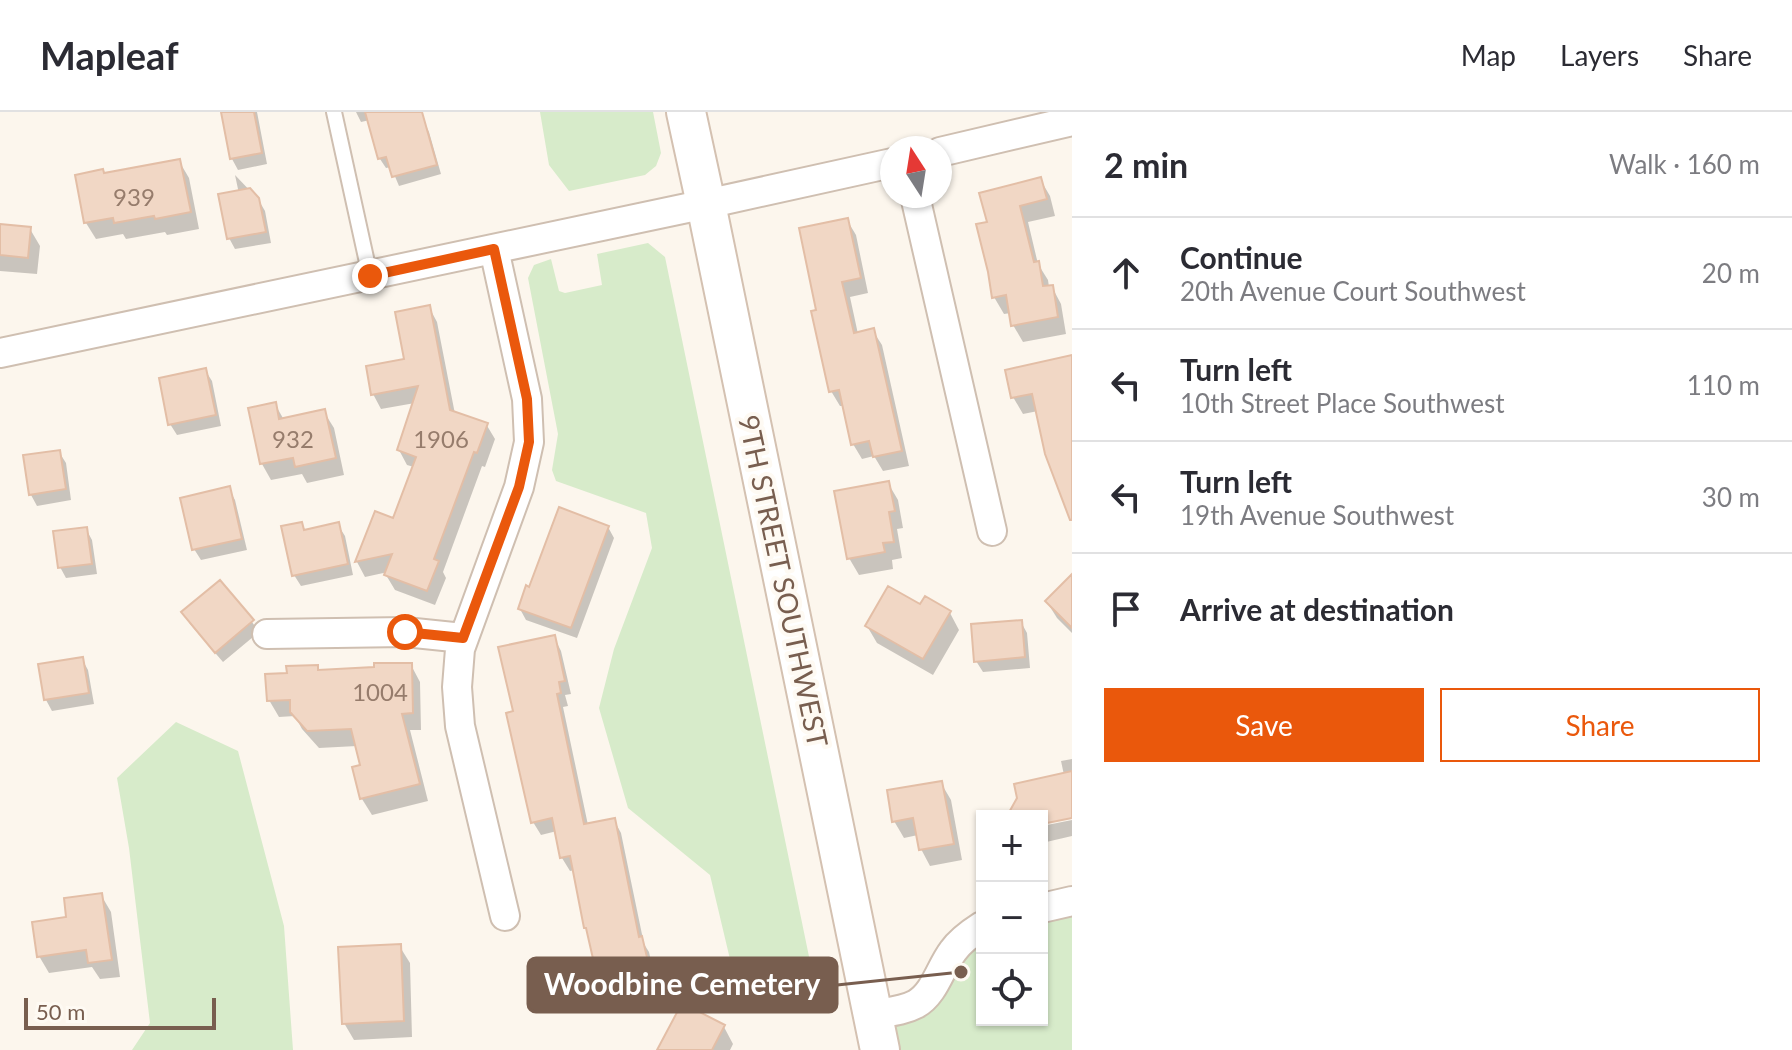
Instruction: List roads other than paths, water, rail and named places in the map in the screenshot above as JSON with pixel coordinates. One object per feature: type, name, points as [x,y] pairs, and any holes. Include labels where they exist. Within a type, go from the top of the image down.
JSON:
[{"type":"main road","name":"9TH STREET SOUTHWEST","points":[[686,112],[876,1032]]},
{"type":"street","points":[[952,149],[1072,121]]},
{"type":"street","points":[[0,353],[880,166]]},
{"type":"street","points":[[918,208],[992,531]]},
{"type":"street","points":[[494,249],[527,399],[529,442],[519,487],[463,638],[457,667],[457,705],[505,916]]},
{"type":"street","points":[[267,634],[405,632],[463,638]]},
{"type":"street","points":[[1048,907],[1072,901]]},
{"type":"street","points":[[876,1032],[901,1009],[916,1004],[927,994],[953,951],[976,930]]},
{"type":"lane","points":[[334,112],[370,276]]},
{"type":"place","name":"Woodbine Cemetery","points":[[961,972]]}]
